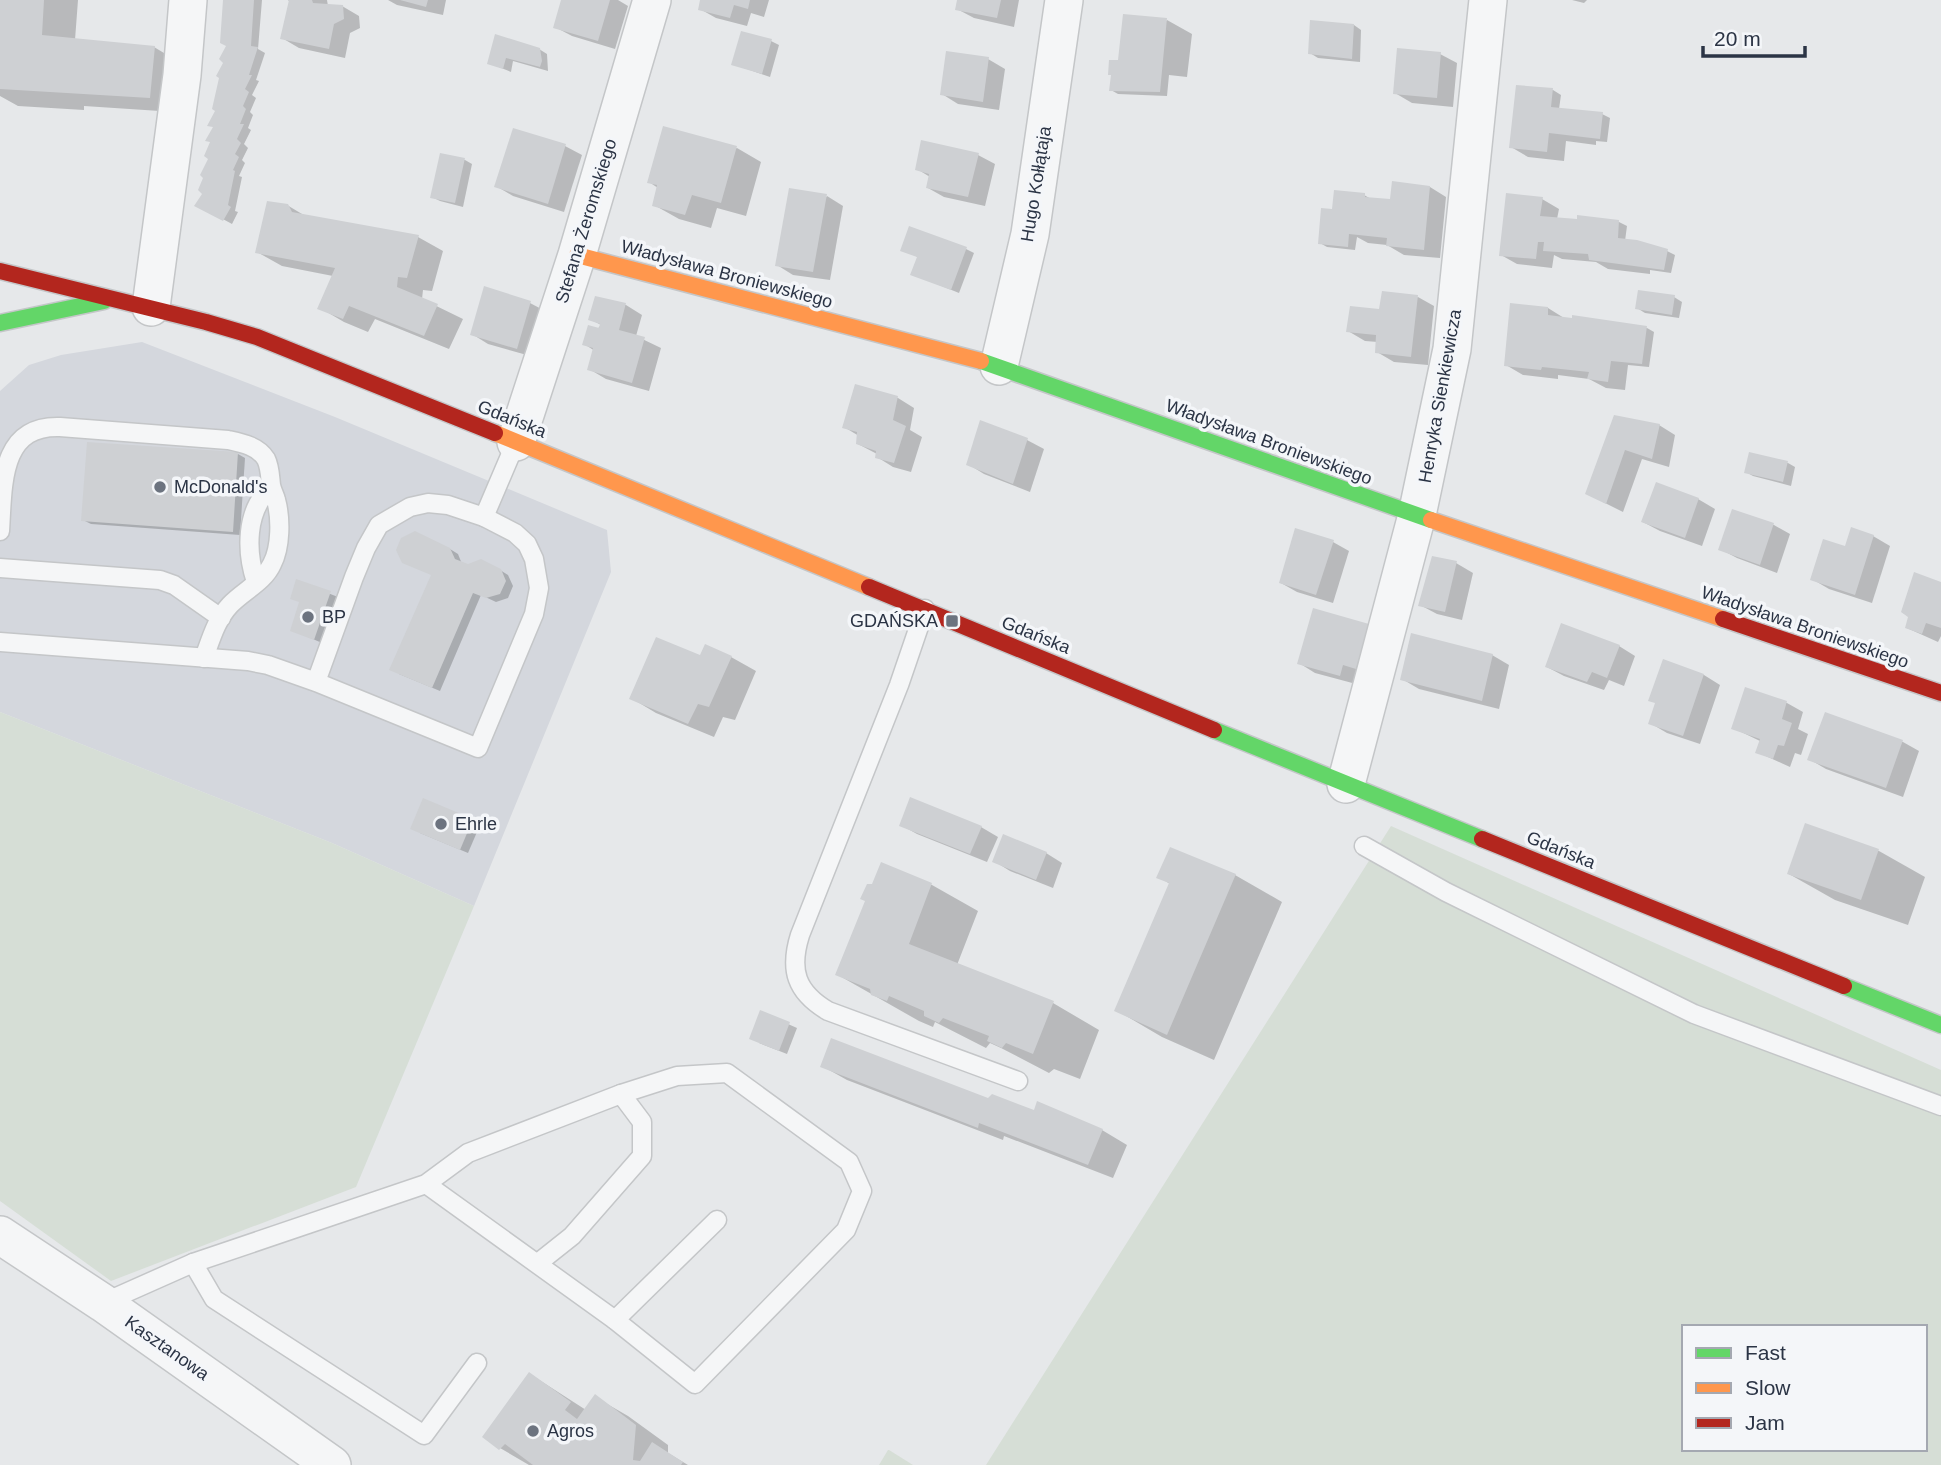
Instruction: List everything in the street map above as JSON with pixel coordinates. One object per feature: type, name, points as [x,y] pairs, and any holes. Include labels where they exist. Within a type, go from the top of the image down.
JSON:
[{"type":"main road","name":"Władysława Broniewskiego","points":[[577,255],[999,366],[1417,515],[1941,693]]},
{"type":"main road","name":"Gdańska","points":[[0,271],[111,300],[151,307],[257,337],[1941,1025]]},
{"type":"main road","name":"Gdańska","points":[[0,323],[111,300]]},
{"type":"street","points":[[151,307],[182,75],[188,0]]},
{"type":"street","name":"Stefana Żeromskiego","points":[[516,442],[577,255],[652,0]]},
{"type":"street","name":"Hugo Kołłątaja","points":[[999,366],[1030,234],[1064,0]]},
{"type":"street","name":"Henryka Sienkiewicza","points":[[1346,784],[1417,515],[1452,349],[1488,0]]},
{"type":"street","name":"Kasztanowa","points":[[0,1235],[103,1303],[332,1465]]},
{"type":"lane","points":[[0,531],[5,465],[9,450],[26,433],[45,427],[243,443],[257,450],[266,459],[276,500],[278,514],[274,561],[268,573],[229,605],[214,629],[204,658]]},
{"type":"lane","points":[[484,516],[516,442]]},
{"type":"lane","points":[[256,582],[251,568],[253,518],[257,505],[271,488]]},
{"type":"lane","points":[[0,642],[248,660],[316,682],[478,748],[534,614],[539,588],[538,574],[527,544],[515,533],[484,516],[447,505],[428,503],[410,507],[379,525],[354,577],[316,682]]},
{"type":"lane","points":[[0,568],[160,580],[174,585],[221,618]]},
{"type":"lane","points":[[925,610],[899,685],[800,935],[794,952],[795,970],[801,988],[812,1001],[828,1011],[1018,1081]]},
{"type":"lane","points":[[1364,846],[1446,892],[1693,1014],[1941,1106]]},
{"type":"lane","points":[[103,1303],[193,1263],[425,1184],[468,1153],[621,1094],[677,1076],[727,1073],[849,1161],[862,1191],[846,1230],[695,1384],[615,1320],[425,1184]]},
{"type":"lane","points":[[538,1263],[572,1236],[642,1156],[642,1122],[621,1094]]},
{"type":"lane","points":[[615,1320],[717,1220]]},
{"type":"lane","points":[[193,1263],[214,1299],[424,1435],[477,1363]]},
{"type":"shaded area","points":[[142,342],[335,417],[607,530],[611,572],[474,906],[332,843],[0,712],[0,391],[29,365],[61,355]]},
{"type":"shaded area","points":[[0,712],[332,843],[474,906],[356,1187],[111,1281],[0,1201]]},
{"type":"shaded area","points":[[1391,826],[1941,1070],[1941,1465],[986,1465]]},
{"type":"shaded area","points":[[889,1450],[913,1465],[879,1465]]},
{"type":"building","points":[[0,0],[44,0],[42,35],[155,46],[150,98],[0,89]]},
{"type":"building","points":[[223,0],[254,0],[251,46],[258,47],[249,75],[252,75],[245,89],[249,92],[240,124],[244,124],[237,139],[241,143],[235,154],[239,157],[233,170],[235,171],[228,205],[231,207],[223,221],[194,206],[202,194],[198,190],[203,178],[200,175],[208,159],[204,156],[210,142],[205,141],[213,127],[207,126],[215,111],[212,109],[219,78],[216,76],[223,63],[219,59],[226,46],[220,43]]},
{"type":"building","points":[[289,0],[312,0],[313,3],[343,5],[344,19],[334,24],[329,49],[280,39]]},
{"type":"building","points":[[400,0],[428,0],[426,7]]},
{"type":"building","points":[[561,0],[610,0],[598,41],[553,28]]},
{"type":"building","points":[[700,0],[750,0],[748,9],[734,5],[730,18],[698,10]]},
{"type":"building","points":[[957,0],[1001,0],[997,18],[955,10]]},
{"type":"building","points":[[1123,14],[1167,18],[1160,92],[1109,91],[1109,60],[1118,60]]},
{"type":"building","points":[[1310,20],[1354,24],[1352,59],[1308,54]]},
{"type":"building","points":[[741,31],[772,39],[762,74],[731,65]]},
{"type":"building","points":[[495,34],[540,48],[540,67],[506,58],[503,69],[487,64]]},
{"type":"building","points":[[1397,48],[1441,52],[1437,98],[1393,94]]},
{"type":"building","points":[[946,51],[989,57],[983,102],[940,95]]},
{"type":"building","points":[[1516,85],[1553,88],[1551,107],[1603,112],[1600,139],[1549,133],[1547,152],[1509,148]]},
{"type":"building","points":[[663,126],[737,146],[721,203],[692,195],[685,215],[652,206],[657,185],[647,183]]},
{"type":"building","points":[[513,128],[566,144],[548,204],[494,187]]},
{"type":"building","points":[[921,140],[979,153],[968,197],[926,188],[929,174],[915,170]]},
{"type":"building","points":[[440,153],[465,158],[455,203],[430,198]]},
{"type":"building","points":[[1392,181],[1430,186],[1424,250],[1386,246],[1387,238],[1349,234],[1348,247],[1318,244],[1321,208],[1332,209],[1334,190],[1390,199]]},
{"type":"building","points":[[789,188],[827,194],[813,272],[775,266]]},
{"type":"building","points":[[1506,193],[1543,197],[1540,216],[1577,219],[1577,215],[1619,220],[1618,238],[1637,240],[1668,249],[1664,270],[1589,260],[1588,254],[1543,251],[1544,242],[1538,242],[1536,259],[1499,256]]},
{"type":"building","points":[[267,201],[288,204],[292,212],[419,235],[407,278],[398,277],[397,287],[438,304],[424,336],[349,306],[343,319],[317,309],[335,268],[255,253]]},
{"type":"building","points":[[909,226],[967,247],[951,290],[910,275],[917,257],[900,251]]},
{"type":"building","points":[[484,286],[531,301],[517,349],[470,335]]},
{"type":"building","points":[[1638,290],[1675,295],[1672,315],[1635,309]]},
{"type":"building","points":[[1382,291],[1418,295],[1411,357],[1375,353],[1376,335],[1346,332],[1350,306],[1379,309]]},
{"type":"building","points":[[595,296],[626,303],[619,330],[645,337],[632,383],[587,370],[593,348],[582,345],[588,325],[599,328],[600,324],[588,320]]},
{"type":"building","points":[[1510,303],[1548,307],[1548,315],[1572,318],[1572,315],[1647,326],[1642,364],[1611,361],[1608,382],[1587,379],[1589,372],[1504,366]]},
{"type":"building","points":[[855,384],[898,396],[893,420],[906,426],[894,463],[875,458],[876,451],[856,444],[857,432],[842,428]]},
{"type":"building","points":[[1614,415],[1660,424],[1652,459],[1625,450],[1606,504],[1585,494]]},
{"type":"building","points":[[980,420],[1028,438],[1013,484],[966,465]]},
{"type":"building","name":"McDonald's","points":[[87,442],[238,452],[233,532],[81,521]]},
{"type":"building","points":[[1749,452],[1788,461],[1783,482],[1744,473]]},
{"type":"building","points":[[1656,482],[1699,498],[1685,538],[1641,522]]},
{"type":"building","points":[[1732,509],[1774,523],[1760,565],[1718,550]]},
{"type":"building","points":[[1851,527],[1874,535],[1855,595],[1810,580],[1823,539],[1845,546]]},
{"type":"building","points":[[1295,528],[1334,540],[1316,595],[1279,583]]},
{"type":"building","points":[[415,531],[450,548],[455,559],[468,564],[481,559],[501,569],[506,581],[500,594],[486,598],[473,593],[432,688],[389,670],[431,575],[402,563],[396,550],[401,538]]},
{"type":"building","points":[[1432,556],[1457,561],[1445,612],[1418,606]]},
{"type":"building","points":[[1914,572],[1941,582],[1941,628],[1926,623],[1922,634],[1905,628],[1908,617],[1901,612]]},
{"type":"building","name":"BP","points":[[296,579],[331,591],[314,640],[290,631],[299,602],[290,599]]},
{"type":"building","points":[[1313,608],[1369,624],[1356,669],[1343,665],[1340,676],[1297,664]]},
{"type":"building","points":[[1561,623],[1620,645],[1607,678],[1592,672],[1587,682],[1545,667]]},
{"type":"building","points":[[1411,633],[1493,654],[1482,701],[1400,680]]},
{"type":"building","points":[[656,637],[700,655],[705,644],[732,656],[709,707],[698,704],[688,724],[629,699]]},
{"type":"building","points":[[1663,659],[1704,674],[1683,736],[1648,724],[1655,703],[1648,701]]},
{"type":"building","points":[[1745,687],[1787,701],[1782,719],[1792,723],[1784,746],[1778,745],[1773,759],[1755,753],[1760,739],[1731,729]]},
{"type":"building","points":[[1825,712],[1903,740],[1886,788],[1807,760]]},
{"type":"building","points":[[910,797],[982,826],[970,854],[899,826]]},
{"type":"building","name":"Ehrle","points":[[423,798],[473,819],[460,850],[410,829]]},
{"type":"building","points":[[1805,823],[1879,849],[1861,900],[1787,874]]},
{"type":"building","points":[[1003,834],[1047,852],[1036,880],[992,862]]},
{"type":"building","points":[[1170,847],[1236,874],[1167,1035],[1114,1011],[1169,883],[1156,878]]},
{"type":"building","points":[[881,862],[932,883],[909,944],[1054,1001],[1033,1054],[1006,1043],[1002,1048],[987,1041],[989,1036],[943,1018],[939,1023],[924,1016],[924,1011],[889,996],[887,1001],[871,995],[870,989],[835,975],[865,901],[860,899],[867,884],[872,884]]},
{"type":"building","points":[[760,1010],[790,1022],[779,1051],[749,1039]]},
{"type":"building","points":[[831,1038],[988,1098],[992,1094],[1034,1110],[1037,1101],[1103,1129],[1088,1165],[979,1123],[978,1128],[820,1067]]},
{"type":"building","points":[[529,1372],[571,1402],[565,1410],[577,1419],[595,1394],[636,1425],[633,1460],[640,1461],[652,1442],[683,1462],[681,1465],[533,1465],[505,1444],[499,1450],[482,1437]]},
{"type":"traffic: fast","points":[[0,323],[104,301]]},
{"type":"traffic: fast","points":[[981,361],[1431,520]]},
{"type":"traffic: fast","points":[[1214,730],[1482,839]]},
{"type":"traffic: fast","points":[[1844,986],[1941,1025]]},
{"type":"traffic: slow","points":[[577,255],[981,361]]},
{"type":"traffic: slow","points":[[495,433],[869,587]]},
{"type":"traffic: slow","points":[[1431,520],[1723,619]]},
{"type":"traffic: jam","points":[[0,271],[257,337],[495,433]]},
{"type":"traffic: jam","points":[[869,587],[1214,730]]},
{"type":"traffic: jam","points":[[1723,619],[1941,693]]},
{"type":"traffic: jam","points":[[1482,839],[1844,986]]},
{"type":"place","name":"McDonald's","points":[[160,487]]},
{"type":"place","name":"BP","points":[[308,617]]},
{"type":"place","name":"GDAŃSKA","points":[[952,621]]},
{"type":"place","name":"Ehrle","points":[[441,824]]},
{"type":"place","name":"Agros","points":[[533,1431]]}]
